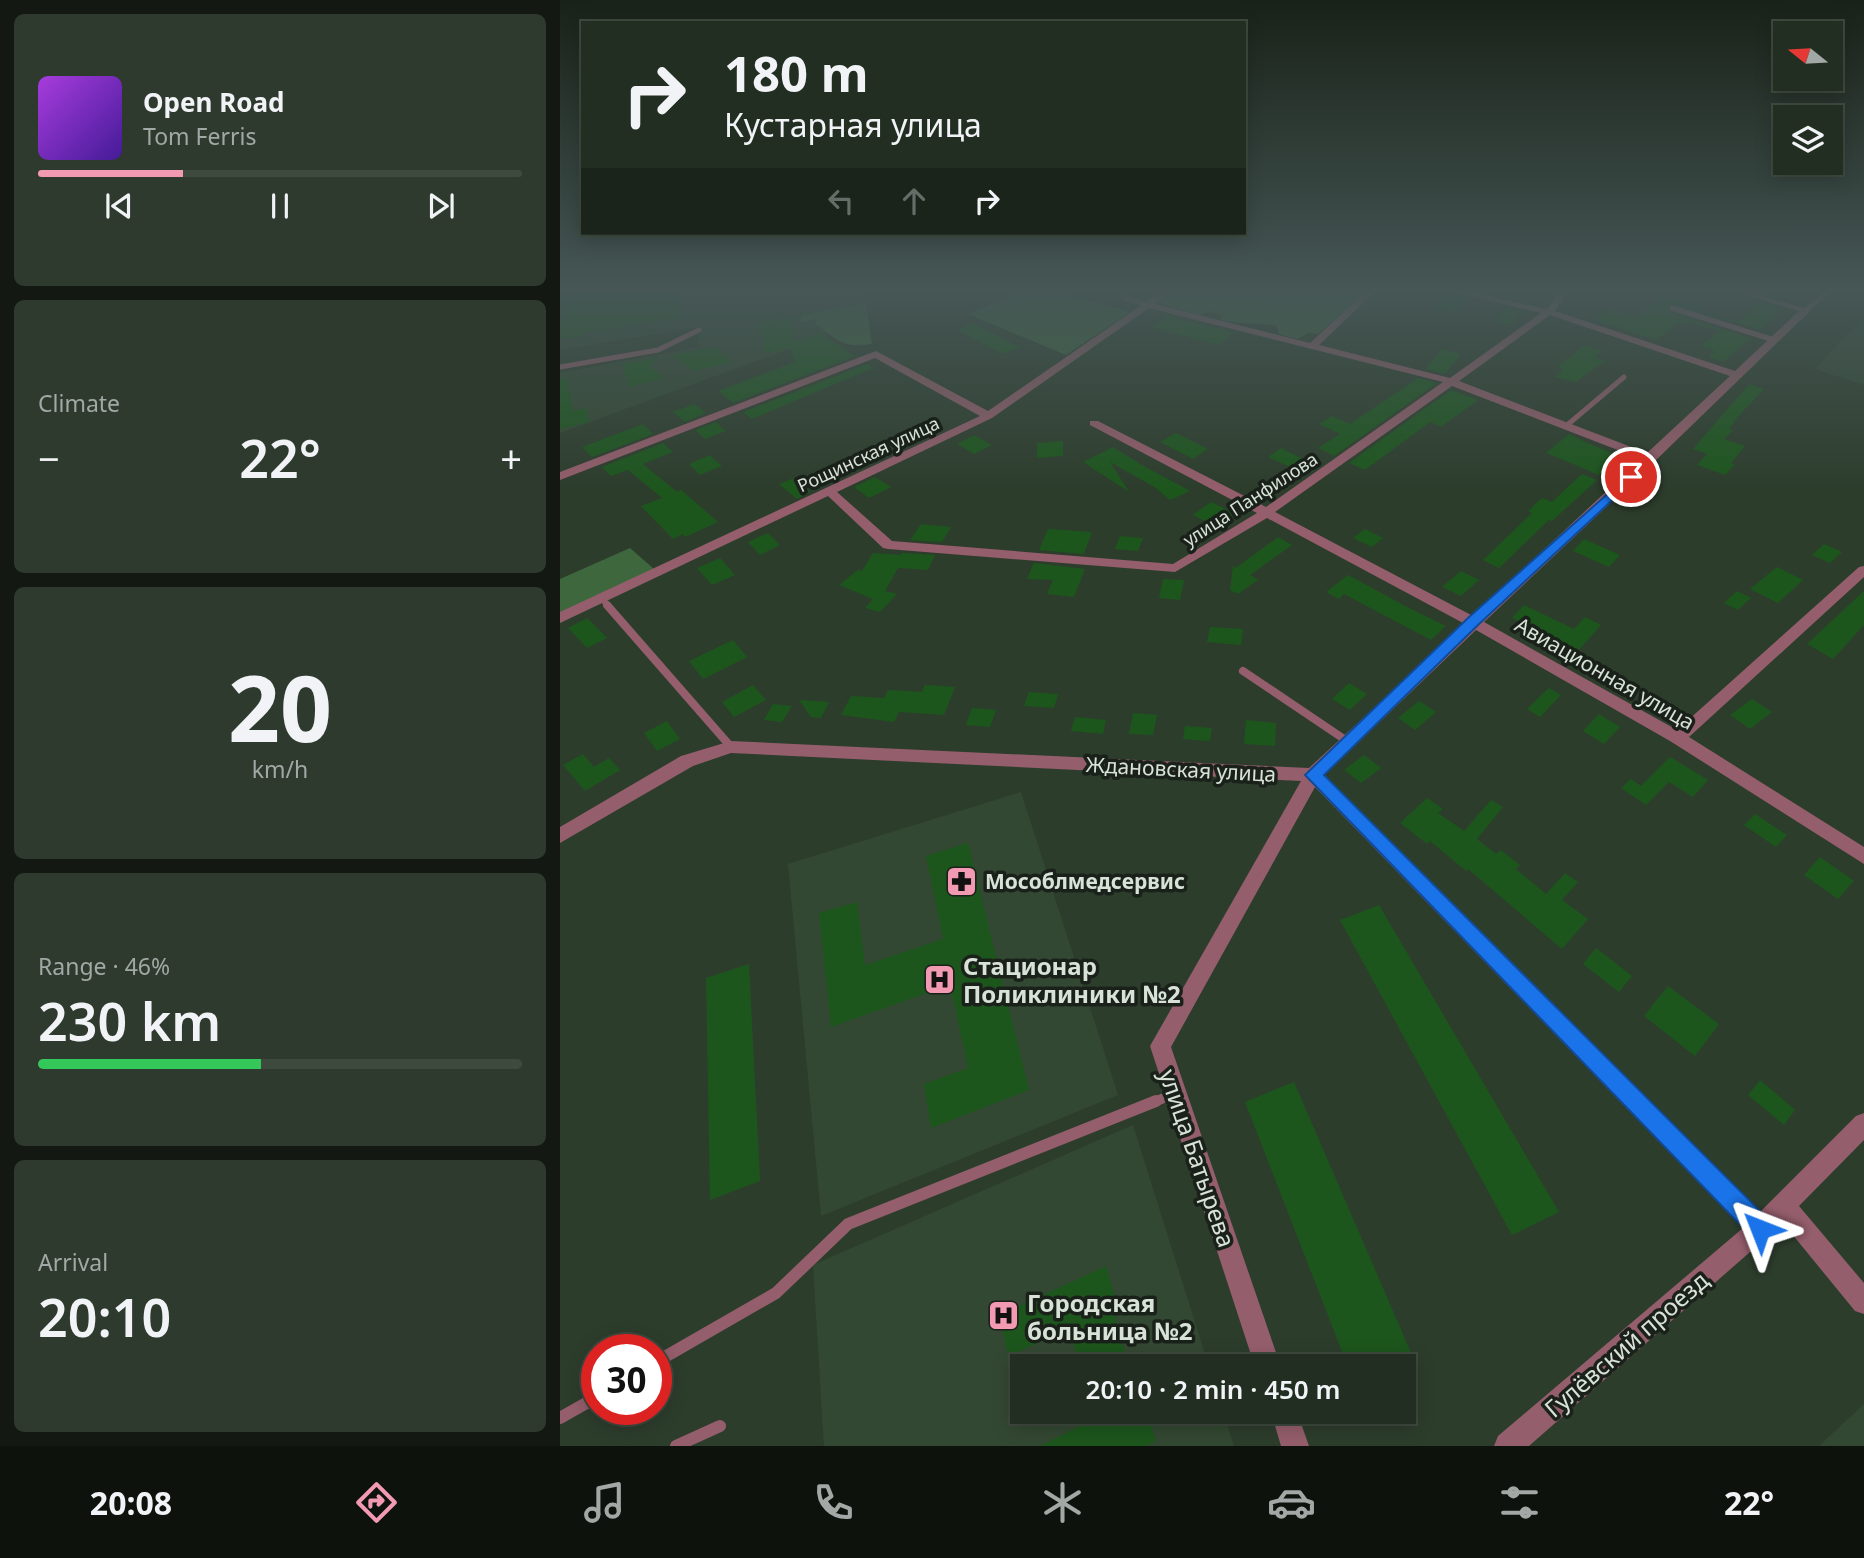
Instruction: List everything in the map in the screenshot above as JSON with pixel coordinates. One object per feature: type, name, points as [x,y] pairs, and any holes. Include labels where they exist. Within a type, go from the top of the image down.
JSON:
[{"type":"street","points":[[560,476],[872,355]]},
{"type":"street","points":[[879,355],[988,416]]},
{"type":"street","name":"Рощинская улица","points":[[560,618],[988,416],[1076,355]]},
{"type":"street","points":[[1353,355],[1450,381],[1651,459]]},
{"type":"street","name":"улица Панфилова","points":[[830,492],[888,545],[1175,568],[1266,513],[1487,355]]},
{"type":"street","points":[[1679,355],[1737,375]]},
{"type":"street","name":"улица Батырева","points":[[1264,1354],[1160,1046],[1313,775],[1473,621],[1651,459],[1758,355]]},
{"type":"street","name":"Авиационная улица","points":[[1094,423],[1473,621],[1789,805],[1864,856]]},
{"type":"street","points":[[1677,739],[1864,570]]},
{"type":"street","name":"Ждановская улица","points":[[560,836],[687,761],[731,747],[1313,775]]},
{"type":"street","points":[[1313,775],[1760,1229]]},
{"type":"street","name":"Гулёвский проезд","points":[[1508,1446],[1760,1229],[1864,1124]]},
{"type":"street","points":[[1782,1204],[1864,1302]]},
{"type":"street","points":[[1288,1424],[1295,1446]]},
{"type":"lane","points":[[560,367],[626,355]]},
{"type":"lane","points":[[1566,426],[1624,377]]},
{"type":"lane","points":[[602,598],[731,747]]},
{"type":"lane","points":[[1243,671],[1347,741]]},
{"type":"lane","points":[[672,1353],[776,1293],[848,1224],[1176,1093]]},
{"type":"lane","points":[[560,1418],[581,1406]]},
{"type":"lane","points":[[676,1446],[720,1426]]},
{"type":"shaded area","points":[[654,355],[771,355],[560,433],[560,373]]},
{"type":"shaded area","points":[[1827,355],[1864,355],[1864,385],[1815,369]]},
{"type":"shaded area","name":"Стационар Поликлиники №2","points":[[1021,792],[1118,1095],[821,1216],[788,864]]},
{"type":"shaded area","name":"Городская больница №2","points":[[1133,1125],[1205,1354],[1010,1354],[1010,1424],[1227,1424],[1234,1446],[824,1446],[813,1265]]},
{"type":"shaded area","points":[[1864,1404],[1864,1446],[1819,1446]]},
{"type":"green space","points":[[630,548],[662,576],[653,571],[560,613],[560,579]]},
{"type":"building","points":[[673,355],[725,355],[732,362],[693,371]]},
{"type":"building","points":[[793,355],[855,356],[733,403],[718,391],[795,362]]},
{"type":"building","points":[[1437,355],[1460,355],[1445,374],[1426,369]]},
{"type":"building","points":[[1572,355],[1597,355],[1594,358],[1604,361],[1576,382],[1554,377],[1564,370],[1558,367]]},
{"type":"building","points":[[1711,355],[1731,355],[1724,362],[1709,357]]},
{"type":"building","points":[[657,358],[650,366],[664,378],[630,387],[622,364]]},
{"type":"building","points":[[867,364],[873,368],[752,419],[743,412]]},
{"type":"building","points":[[567,378],[573,411],[586,408],[589,422],[560,429],[560,379]]},
{"type":"building","points":[[1418,378],[1437,383],[1334,456],[1318,448],[1340,434],[1319,424],[1332,416],[1350,424]]},
{"type":"building","points":[[1749,384],[1764,389],[1736,419],[1729,429],[1733,430],[1724,439],[1745,446],[1731,463],[1735,464],[1725,475],[1697,465],[1707,454],[1693,449]]},
{"type":"building","points":[[1451,390],[1478,400],[1441,427],[1430,422],[1365,470],[1349,463]]},
{"type":"building","points":[[694,404],[706,413],[685,422],[673,412]]},
{"type":"building","points":[[716,422],[726,431],[705,439],[695,430]]},
{"type":"building","points":[[643,424],[653,434],[592,457],[582,447]]},
{"type":"building","points":[[1176,433],[1208,449],[1193,459],[1160,442]]},
{"type":"building","points":[[1569,434],[1619,456],[1599,475],[1546,453]]},
{"type":"building","points":[[974,435],[992,445],[974,454],[957,444]]},
{"type":"building","points":[[1063,441],[1063,456],[1037,458],[1037,443]]},
{"type":"building","points":[[663,443],[673,452],[643,464],[677,492],[681,490],[718,522],[685,537],[683,534],[673,539],[641,506],[662,498],[628,470],[611,476],[602,467]]},
{"type":"building","points":[[1113,447],[1190,491],[1170,500],[1156,488],[1110,462],[1129,492],[1083,462]]},
{"type":"building","points":[[1281,448],[1303,459],[1290,467],[1268,457]]},
{"type":"building","points":[[710,455],[722,466],[700,475],[689,464]]},
{"type":"building","points":[[849,459],[863,468],[842,477],[830,468]]},
{"type":"building","points":[[1582,474],[1597,480],[1552,521],[1549,520],[1499,568],[1483,560],[1532,513],[1528,511],[1542,498],[1552,502]]},
{"type":"building","points":[[875,477],[891,487],[869,498],[854,487]]},
{"type":"building","points":[[794,478],[810,492],[797,499],[779,484]]},
{"type":"building","points":[[1211,502],[1236,514],[1223,524],[1212,518],[1207,522],[1193,515]]},
{"type":"building","points":[[921,524],[951,527],[942,542],[910,540]]},
{"type":"building","points":[[1048,529],[1092,532],[1084,554],[1039,550]]},
{"type":"building","points":[[1365,529],[1383,538],[1372,547],[1353,538]]},
{"type":"building","points":[[768,533],[780,545],[760,555],[748,542]]},
{"type":"building","points":[[1120,536],[1143,538],[1138,551],[1115,549]]},
{"type":"building","points":[[1278,537],[1292,545],[1250,575],[1258,580],[1238,594],[1230,590],[1233,566],[1236,568]]},
{"type":"building","points":[[1584,539],[1620,555],[1609,567],[1573,551]]},
{"type":"building","points":[[1824,544],[1842,552],[1830,563],[1812,555]]},
{"type":"building","points":[[873,553],[935,555],[928,570],[898,568],[885,591],[897,594],[880,612],[865,608],[873,599],[839,585],[858,570],[862,571]]},
{"type":"building","points":[[720,558],[735,575],[712,585],[697,568]]},
{"type":"building","points":[[1034,563],[1085,569],[1074,597],[1047,594],[1053,580],[1027,579]]},
{"type":"building","points":[[1777,567],[1803,580],[1778,603],[1750,589]]},
{"type":"building","points":[[1461,571],[1479,580],[1461,596],[1442,587]]},
{"type":"building","points":[[1348,575],[1446,626],[1431,640],[1344,594],[1339,599],[1326,592]]},
{"type":"building","points":[[1163,579],[1184,580],[1180,600],[1159,598]]},
{"type":"building","points":[[1737,591],[1751,598],[1738,610],[1724,603]]},
{"type":"building","points":[[1864,591],[1864,625],[1833,659],[1807,644]]},
{"type":"building","points":[[1524,605],[1574,629],[1585,617],[1601,625],[1571,659],[1555,650],[1562,642],[1512,618]]},
{"type":"building","points":[[587,618],[607,638],[587,648],[568,628]]},
{"type":"building","points":[[1210,627],[1243,629],[1241,645],[1207,642]]},
{"type":"building","points":[[733,640],[747,657],[703,679],[689,661]]},
{"type":"building","points":[[1349,683],[1367,694],[1350,710],[1332,699]]},
{"type":"building","points":[[753,685],[766,700],[734,717],[722,702]]},
{"type":"building","points":[[925,685],[955,687],[944,715],[899,712],[894,722],[841,715],[851,696],[884,698],[888,690],[922,692]]},
{"type":"building","points":[[1549,688],[1561,695],[1540,717],[1527,709]]},
{"type":"building","points":[[1029,692],[1058,694],[1054,708],[1024,706]]},
{"type":"building","points":[[1752,699],[1772,712],[1750,729],[1730,715]]},
{"type":"building","points":[[799,700],[829,702],[821,718],[811,717]]},
{"type":"building","points":[[1419,701],[1436,712],[1415,730],[1398,718]]},
{"type":"building","points":[[773,704],[792,706],[782,722],[764,720]]},
{"type":"building","points":[[972,708],[996,710],[990,727],[966,725]]},
{"type":"building","points":[[1133,713],[1157,715],[1153,735],[1129,734]]},
{"type":"building","points":[[1599,714],[1620,727],[1604,744],[1583,731]]},
{"type":"building","points":[[1075,717],[1106,720],[1103,734],[1071,731]]},
{"type":"building","points":[[1246,720],[1276,723],[1275,746],[1244,744]]},
{"type":"building","points":[[667,721],[680,739],[657,751],[644,733]]},
{"type":"building","points":[[1185,726],[1212,728],[1210,741],[1183,739]]},
{"type":"building","points":[[583,754],[594,767],[609,758],[620,770],[585,791],[563,765]]},
{"type":"building","points":[[1364,755],[1381,768],[1361,783],[1344,770]]},
{"type":"building","points":[[1670,757],[1708,780],[1693,797],[1669,782],[1646,805],[1621,788],[1631,779],[1641,786]]},
{"type":"building","points":[[1427,798],[1443,809],[1438,813],[1464,831],[1491,800],[1503,807],[1477,839],[1496,854],[1501,850],[1520,865],[1516,869],[1546,894],[1565,873],[1578,882],[1562,900],[1588,919],[1562,949],[1468,869],[1466,871],[1430,841],[1427,844],[1400,823]]},
{"type":"building","points":[[1755,814],[1787,835],[1776,847],[1744,825]]},
{"type":"building","points":[[968,843],[1029,1090],[931,1128],[924,1084],[968,1068],[950,985],[831,1027],[819,913],[857,902],[865,965],[943,939],[926,856]]},
{"type":"building","points":[[1820,857],[1854,881],[1838,899],[1804,875]]},
{"type":"building","points":[[1379,905],[1559,1212],[1512,1235],[1340,920]]},
{"type":"building","points":[[1596,948],[1632,976],[1619,992],[1583,964]]},
{"type":"building","points":[[749,964],[760,1181],[710,1200],[706,978]]},
{"type":"building","points":[[1668,986],[1719,1024],[1695,1056],[1644,1016]]},
{"type":"building","points":[[1760,1080],[1795,1110],[1784,1125],[1748,1095]]},
{"type":"building","points":[[1294,1082],[1412,1354],[1343,1354],[1245,1102]]},
{"type":"building","points":[[1106,1266],[1117,1304],[1112,1306],[1125,1354],[1076,1354],[1069,1328],[1008,1357],[1000,1315]]},
{"type":"building","points":[[1084,1424],[1151,1424],[1156,1441],[1146,1446],[1040,1446]]},
{"type":"place","name":"Мособлмедсервис","points":[[962,881]]},
{"type":"place","name":"Стационар Поликлиники №2","points":[[940,979]]},
{"type":"place","name":"Городская больница №2","points":[[1004,1316]]},
{"type":"route","points":[[1631,477],[1473,621],[1313,775],[1760,1229]]}]
